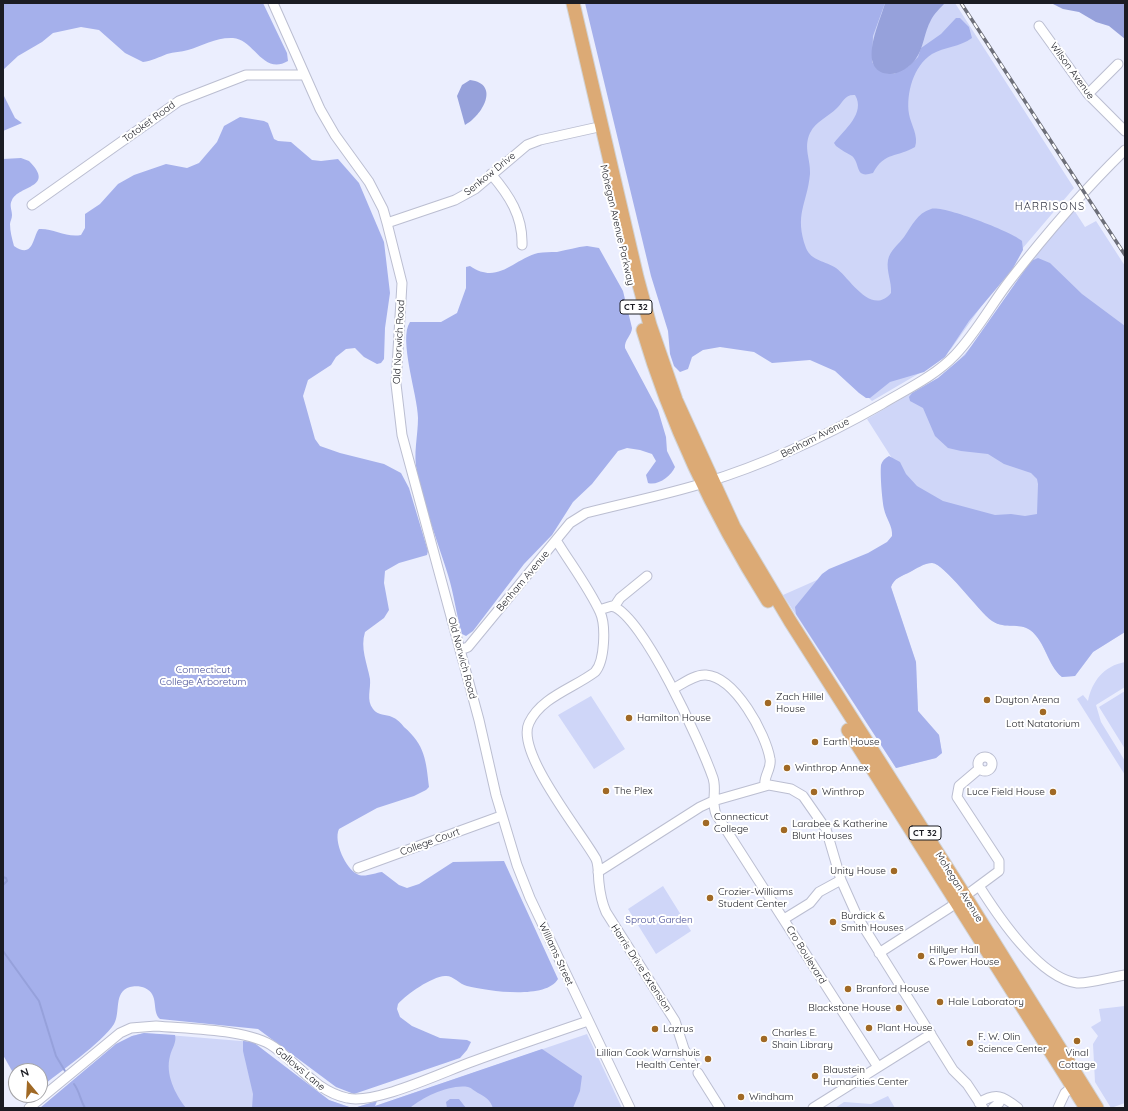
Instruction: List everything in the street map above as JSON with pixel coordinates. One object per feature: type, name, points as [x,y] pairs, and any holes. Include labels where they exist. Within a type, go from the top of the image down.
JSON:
[{"type":"highway","name":"Mohegan Avenue Parkway","points":[[565,3],[632,292],[661,387],[707,482],[734,527],[765,588]]},
{"type":"highway","name":"Mohegan Avenue Parkway","points":[[574,3],[637,277],[650,325],[707,482]]},
{"type":"highway","name":"Mohegan Avenue","points":[[765,588],[1076,1084],[1086,1108]]},
{"type":"highway","name":"Mohegan Avenue","points":[[1076,1084],[1097,1108]]},
{"type":"street","name":"Old Norwich Road","points":[[273,3],[320,109],[335,135],[378,198],[387,223],[402,283],[396,384],[402,435],[479,720],[496,796]]},
{"type":"street","name":"Wilson Avenue","points":[[1039,26],[1088,94],[1125,131]]},
{"type":"street","points":[[1088,94],[1118,64]]},
{"type":"street","name":"Totoket Road","points":[[32,205],[179,101],[246,75],[304,75]]},
{"type":"street","name":"Senkow Drive","points":[[387,223],[455,200],[475,189],[527,145],[540,140],[594,128]]},
{"type":"street","name":"Benham Avenue","points":[[460,650],[468,647],[570,523],[586,512],[707,482],[781,456],[872,410],[922,381],[942,367],[955,355],[1010,280],[1059,219],[1083,191],[1125,150]]},
{"type":"street","points":[[491,174],[509,196],[518,216],[522,234],[522,245]]},
{"type":"street","name":"Harris Drive Extension","points":[[556,540],[601,614],[603,644],[602,658],[599,667],[590,676],[545,704],[532,717],[527,727],[531,748],[547,785],[595,858],[600,893],[606,912],[675,1021],[684,1049],[692,1063]]},
{"type":"street","points":[[614,607],[619,598],[647,576]]},
{"type":"street","points":[[598,610],[614,607]]},
{"type":"street","points":[[614,607],[626,617],[639,633],[673,689],[714,780],[713,801]]},
{"type":"street","points":[[673,689],[695,677],[704,674],[724,682],[735,693],[761,732],[767,746],[771,765],[765,779],[764,786]]},
{"type":"street","points":[[879,953],[998,873],[1000,865],[958,801],[957,794],[959,786],[979,768]]},
{"type":"street","points":[[598,872],[700,807],[713,801],[764,786],[774,785],[792,789],[806,799],[826,829],[841,880],[858,918],[953,1070],[967,1084],[981,1105],[990,1096],[1006,1098],[1018,1108]]},
{"type":"street","name":"Williams Street","points":[[496,796],[517,865],[530,898],[630,1108]]},
{"type":"street","name":"Cro Boulevard","points":[[713,801],[716,814],[878,1067]]},
{"type":"street","name":"College Court","points":[[358,868],[502,816]]},
{"type":"street","points":[[784,919],[810,903],[819,892],[841,880]]},
{"type":"street","points":[[979,886],[1009,930],[1038,962],[1054,975],[1067,981],[1079,983],[1125,975]]},
{"type":"street","name":"Gallows Lane","points":[[29,1108],[120,1033],[141,1027],[156,1026],[247,1035],[274,1046],[318,1086],[332,1094],[349,1099],[363,1099],[405,1086],[588,1021]]},
{"type":"street","points":[[812,1108],[930,1034]]},
{"type":"street","points":[[698,1073],[720,1108]]},
{"type":"street","points":[[1058,1108],[1062,1096],[1076,1084]]},
{"type":"street","points":[[993,1108],[999,1103],[1001,1098]]},
{"type":"green space","points":[[3,3],[263,3],[287,53],[288,61],[279,64],[272,64],[265,61],[247,44],[240,40],[227,38],[215,40],[188,50],[167,54],[143,62],[125,53],[99,30],[81,27],[53,33],[42,42],[18,56],[3,70]]},
{"type":"green space","points":[[585,3],[885,3],[873,36],[872,62],[877,69],[885,73],[894,74],[909,66],[918,57],[921,48],[941,34],[956,18],[960,18],[969,27],[972,38],[932,54],[925,59],[912,81],[908,106],[916,139],[915,147],[882,161],[873,173],[863,174],[860,172],[855,159],[834,143],[856,115],[858,102],[855,95],[846,97],[834,111],[819,122],[813,129],[808,138],[807,144],[810,174],[801,218],[801,226],[806,248],[811,256],[836,268],[861,293],[868,298],[876,300],[883,299],[891,293],[888,272],[889,256],[915,220],[926,211],[938,209],[962,215],[1005,232],[1022,241],[1023,250],[1012,270],[969,321],[945,357],[924,372],[890,382],[870,398],[866,398],[859,393],[835,371],[810,360],[772,363],[754,352],[720,347],[703,350],[692,357],[688,369],[680,372],[674,366],[670,354],[668,331],[651,276]]},
{"type":"green space","points":[[588,3],[955,3],[1074,188],[1022,249],[951,349],[930,367],[872,401],[848,378]]},
{"type":"green space","points":[[3,94],[15,118],[22,123],[3,131]]},
{"type":"green space","name":"Connecticut College Arboretum","points":[[240,117],[264,121],[268,123],[274,139],[278,141],[291,142],[312,160],[321,161],[338,159],[359,183],[384,242],[390,293],[385,328],[384,359],[381,363],[377,364],[364,357],[355,348],[346,349],[336,357],[331,365],[308,380],[303,396],[315,439],[320,446],[340,453],[384,464],[401,473],[409,488],[428,551],[427,555],[399,563],[385,571],[384,583],[389,610],[384,618],[365,632],[363,644],[364,656],[370,679],[369,698],[371,706],[377,713],[390,716],[397,720],[416,740],[425,761],[429,787],[414,796],[377,808],[339,829],[339,847],[349,867],[357,874],[366,875],[382,872],[399,885],[407,888],[419,884],[453,862],[504,861],[558,979],[551,986],[542,990],[529,992],[501,992],[467,986],[448,976],[433,979],[413,991],[398,1004],[397,1009],[400,1017],[412,1026],[440,1038],[467,1040],[471,1042],[467,1050],[460,1058],[354,1094],[336,1087],[258,1029],[160,1019],[157,1016],[154,999],[150,991],[142,987],[135,986],[130,987],[121,993],[116,1019],[108,1032],[48,1082],[48,1063],[8,1064],[3,1055],[3,159],[21,158],[29,161],[39,176],[33,185],[16,195],[11,204],[12,218],[10,227],[14,246],[21,250],[26,250],[32,245],[39,229],[75,236],[81,235],[85,228],[85,214],[100,204],[118,184],[134,175],[166,164],[187,168],[199,163],[217,142],[224,126]]},
{"type":"green space","points":[[1074,210],[1085,227],[1096,221],[1125,266],[1125,632],[1093,652],[1075,676],[1062,677],[1053,666],[1040,641],[1030,630],[1021,626],[1003,625],[993,621],[953,579],[937,565],[932,563],[920,566],[899,578],[894,581],[891,587],[916,662],[918,711],[939,735],[942,753],[936,758],[896,768],[783,595],[930,530],[895,463],[867,419],[938,378],[958,361],[973,345],[1033,258]]},
{"type":"green space","points":[[587,246],[599,248],[623,291],[632,328],[625,348],[658,410],[666,437],[667,451],[675,467],[664,480],[652,484],[648,483],[646,475],[656,461],[652,454],[627,448],[618,451],[592,484],[573,502],[552,535],[524,564],[473,631],[466,636],[462,634],[450,582],[427,510],[417,472],[416,452],[418,418],[407,354],[407,330],[410,322],[441,322],[457,313],[466,288],[466,267],[470,266],[480,271],[489,273],[497,272],[538,253],[557,252]]},
{"type":"green space","points":[[1038,258],[1050,263],[1082,294],[1125,326],[1125,632],[1093,652],[1075,676],[1062,677],[1053,666],[1040,641],[1030,630],[1021,626],[1002,625],[992,621],[978,608],[953,579],[937,565],[932,563],[920,566],[899,578],[894,581],[891,587],[916,662],[918,711],[939,735],[942,753],[936,758],[896,768],[796,614],[795,607],[822,574],[829,569],[868,553],[887,542],[892,536],[884,509],[881,481],[881,464],[889,456],[900,462],[906,474],[917,486],[943,501],[995,515],[1011,514],[1025,516],[1037,514],[1038,484],[1037,479],[1031,473],[1004,464],[988,454],[948,448],[935,436],[923,408],[910,401],[909,397],[912,393],[938,378],[965,355],[1031,261]]},
{"type":"green space","points":[[1125,662],[1125,687],[1096,705],[1101,722],[1125,761],[1125,775],[1077,699],[1083,695],[1088,701],[1093,687],[1100,676],[1111,667]]},
{"type":"green space","points":[[1125,691],[1125,749],[1099,707]]},
{"type":"green space","points":[[591,696],[625,749],[594,769],[558,715]]},
{"type":"green space","name":"Sprout Garden","points":[[663,886],[691,931],[656,954],[628,909]]},
{"type":"green space","points":[[1125,1006],[1125,1103],[1111,1108],[1095,1082],[1093,1044],[1098,1036],[1091,1027],[1101,1021],[1099,1009]]},
{"type":"green space","points":[[144,1033],[253,1042],[329,1100],[352,1108],[40,1108],[48,1103],[48,1101],[116,1044],[132,1036]]},
{"type":"green space","points":[[144,1033],[175,1035],[175,1043],[169,1063],[170,1077],[178,1096],[186,1108],[40,1108],[48,1103],[48,1101],[116,1044],[132,1036]]},
{"type":"green space","points":[[587,1034],[622,1108],[354,1108],[377,1101],[375,1106]]},
{"type":"green space","points":[[243,1041],[253,1042],[329,1100],[352,1108],[252,1108],[253,1094],[243,1051]]},
{"type":"green space","points":[[542,1049],[582,1076],[580,1091],[573,1108],[493,1108],[489,1101],[469,1087],[453,1087],[437,1092],[410,1108],[354,1108],[377,1101],[375,1106]]},
{"type":"green space","points":[[888,1096],[895,1108],[835,1108],[844,1102],[871,1104]]},
{"type":"green space","points":[[450,1099],[459,1099],[466,1108],[447,1108],[446,1102]]},
{"type":"shaded area","points":[[885,3],[945,3],[935,13],[931,20],[915,60],[904,70],[892,74],[879,71],[873,64],[872,55],[876,32]]},
{"type":"shaded area","points":[[1051,3],[1125,3],[1125,39],[1109,26],[1096,22],[1079,12],[1063,9]]},
{"type":"shaded area","points":[[470,80],[485,87],[487,94],[486,101],[482,108],[471,121],[465,125],[457,96],[462,85]]},
{"type":"waterway","points":[[3,877],[6,878],[7,881],[3,885]]},
{"type":"waterway","points":[[3,951],[39,1001],[56,1056],[65,1071]]},
{"type":"waterway","points":[[74,1084],[85,1108]]},
{"type":"railway","points":[[961,3],[1125,255]]},
{"type":"place","name":"Dayton Arena","points":[[987,700]]},
{"type":"place","name":"Zach Hillel House","points":[[768,703]]},
{"type":"place","name":"Lott Natatorium","points":[[1043,712]]},
{"type":"place","name":"Hamilton House","points":[[629,718]]},
{"type":"place","name":"Earth House","points":[[815,742]]},
{"type":"place","name":"Winthrop Annex","points":[[787,768]]},
{"type":"place","name":"The Plex","points":[[606,791]]},
{"type":"place","name":"Winthrop","points":[[814,792]]},
{"type":"place","name":"Luce Field House","points":[[1053,792]]},
{"type":"place","name":"Connecticut College","points":[[706,823]]},
{"type":"place","name":"Larabee & Katherine Blunt Houses","points":[[784,830]]},
{"type":"place","name":"Unity House","points":[[894,871]]},
{"type":"place","name":"Crozier-Williams Student Center","points":[[710,898]]},
{"type":"place","name":"Burdick & Smith Houses","points":[[833,922]]},
{"type":"place","name":"Hillyer Hall & Power House","points":[[921,956]]},
{"type":"place","name":"Branford House","points":[[848,989]]},
{"type":"place","name":"Hale Laboratory","points":[[940,1002]]},
{"type":"place","name":"Blackstone House","points":[[899,1008]]},
{"type":"place","name":"Plant House","points":[[869,1028]]},
{"type":"place","name":"Lazrus","points":[[655,1029]]},
{"type":"place","name":"Charles E. Shain Library","points":[[764,1039]]},
{"type":"place","name":"Vinal Cottage","points":[[1077,1041]]},
{"type":"place","name":"F. W. Olin Science Center","points":[[970,1043]]},
{"type":"place","name":"Lillian Cook Warnshuis Health Center","points":[[708,1059]]},
{"type":"place","name":"Blaustein Humanities Center","points":[[815,1076]]},
{"type":"place","name":"Windham","points":[[741,1097]]},
{"type":"district","name":"HARRISONS","points":[[1050,207]]}]
